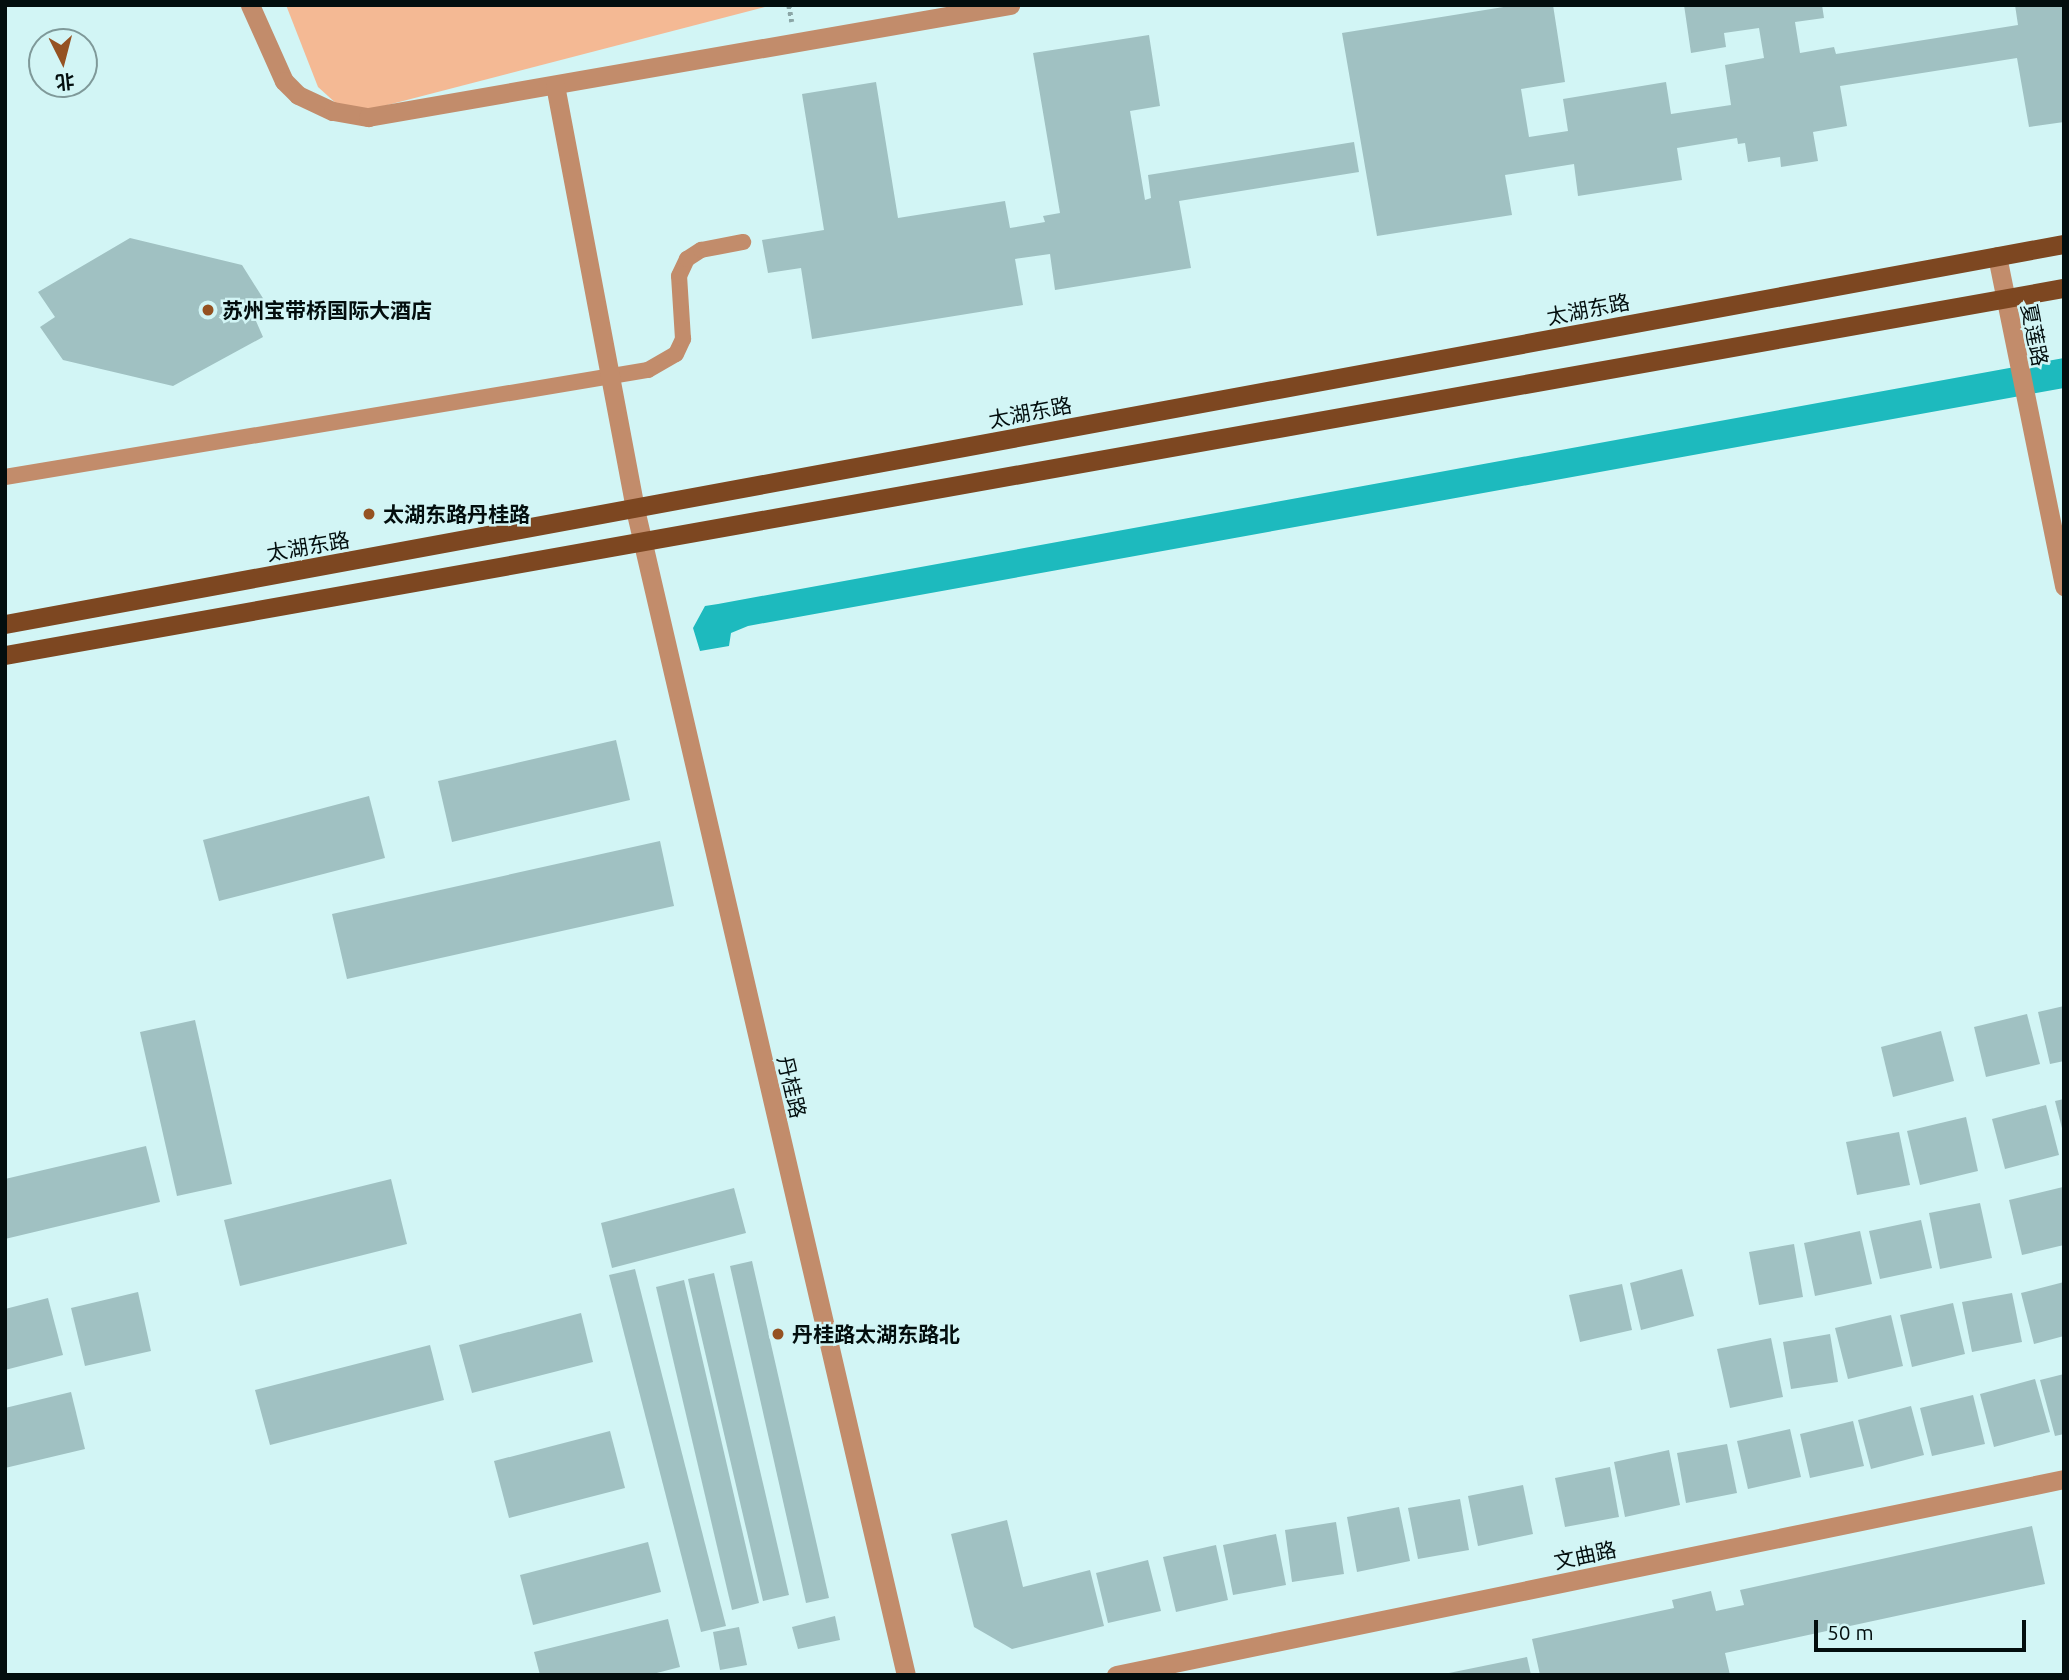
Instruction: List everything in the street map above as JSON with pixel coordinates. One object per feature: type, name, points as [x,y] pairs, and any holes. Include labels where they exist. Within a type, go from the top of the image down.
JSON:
[{"type":"main road","name":"太湖东路","points":[[5,624],[2064,244]]},
{"type":"main road","points":[[5,656],[2064,288]]},
{"type":"street","points":[[250,5],[284,81],[314,105],[368,117],[1010,5]]},
{"type":"street","name":"丹桂路","points":[[555,85],[641,542],[899,1673]]},
{"type":"street","name":"夏莲路","points":[[1997,256],[2064,586]]},
{"type":"street","name":"文曲路","points":[[1116,1675],[2064,1479]]},
{"type":"lane","points":[[5,477],[648,370],[676,355],[683,339],[679,276],[687,259],[701,250],[743,242]]},
{"type":"shaded area","points":[[286,5],[773,5],[349,115],[318,87]]},
{"type":"water","points":[[2064,358],[2064,388],[748,626],[731,633],[729,646],[700,651],[693,628],[705,606]]},
{"type":"building","points":[[1516,5],[1553,5],[1565,82],[1521,89],[1529,137],[1568,131],[1563,99],[1666,82],[1671,114],[1731,105],[1725,65],[1764,58],[1759,28],[1724,33],[1726,47],[1691,53],[1684,5],[1822,5],[1824,18],[1795,22],[1800,53],[1834,47],[1836,54],[2018,25],[2015,5],[2064,5],[2064,122],[2029,127],[2017,58],[1840,86],[1847,126],[1813,132],[1818,161],[1781,167],[1780,157],[1748,162],[1745,143],[1738,144],[1737,138],[1677,148],[1682,180],[1578,196],[1574,164],[1505,175],[1512,215],[1377,236],[1342,33]]},
{"type":"building","points":[[1149,35],[1160,106],[1130,111],[1145,200],[1151,198],[1148,175],[1354,142],[1359,172],[1179,201],[1191,268],[1055,290],[1050,254],[1015,259],[1023,305],[812,339],[801,268],[768,273],[762,240],[824,230],[802,94],[876,82],[898,218],[1005,201],[1010,228],[1045,222],[1043,216],[1060,213],[1033,53]]},
{"type":"building","points":[[130,238],[242,265],[266,303],[252,312],[263,337],[173,386],[63,360],[40,327],[55,317],[38,292]]},
{"type":"building","points":[[616,740],[630,800],[452,842],[438,781]]},
{"type":"building","points":[[369,796],[385,858],[219,901],[203,840]]},
{"type":"building","points":[[660,841],[674,906],[347,979],[332,914]]},
{"type":"building","points":[[2064,1006],[2064,1061],[2050,1064],[2038,1012]]},
{"type":"building","points":[[2027,1014],[2040,1064],[1986,1077],[1974,1027]]},
{"type":"building","points":[[195,1020],[232,1184],[177,1196],[140,1032]]},
{"type":"building","points":[[1941,1031],[1954,1081],[1893,1097],[1881,1047]]},
{"type":"building","points":[[2064,1099],[2064,1132],[2063,1132],[2055,1101]]},
{"type":"building","points":[[2046,1105],[2059,1155],[2005,1169],[1992,1119]]},
{"type":"building","points":[[1966,1117],[1978,1171],[1920,1185],[1907,1131]]},
{"type":"building","points":[[1899,1132],[1910,1185],[1857,1195],[1846,1142]]},
{"type":"building","points":[[146,1146],[160,1202],[5,1239],[5,1179]]},
{"type":"building","points":[[391,1179],[407,1244],[240,1286],[224,1220]]},
{"type":"building","points":[[2063,1187],[2064,1245],[2022,1255],[2009,1200]]},
{"type":"building","points":[[734,1188],[746,1233],[612,1268],[601,1223]]},
{"type":"building","points":[[1980,1203],[1992,1258],[1940,1269],[1929,1213]]},
{"type":"building","points":[[1921,1220],[1932,1268],[1880,1279],[1869,1231]]},
{"type":"building","points":[[1860,1231],[1872,1284],[1815,1296],[1804,1243]]},
{"type":"building","points":[[1794,1244],[1803,1297],[1759,1305],[1749,1252]]},
{"type":"building","points":[[752,1261],[829,1598],[806,1603],[730,1266]]},
{"type":"building","points":[[635,1269],[726,1626],[701,1632],[609,1275]]},
{"type":"building","points":[[1682,1269],[1694,1316],[1641,1330],[1630,1283]]},
{"type":"building","points":[[714,1273],[789,1595],[763,1601],[688,1279]]},
{"type":"building","points":[[684,1280],[759,1603],[732,1610],[656,1287]]},
{"type":"building","points":[[2064,1282],[2064,1336],[2034,1344],[2021,1293]]},
{"type":"building","points":[[1622,1284],[1632,1330],[1580,1342],[1569,1295]]},
{"type":"building","points":[[138,1292],[151,1351],[85,1366],[71,1308]]},
{"type":"building","points":[[2012,1293],[2022,1342],[1972,1352],[1962,1302]]},
{"type":"building","points":[[48,1298],[63,1355],[5,1370],[5,1309]]},
{"type":"building","points":[[1953,1303],[1965,1354],[1912,1367],[1900,1315]]},
{"type":"building","points":[[581,1313],[593,1362],[472,1393],[459,1345]]},
{"type":"building","points":[[1891,1315],[1903,1366],[1848,1379],[1835,1328]]},
{"type":"building","points":[[1830,1334],[1838,1382],[1791,1389],[1783,1342]]},
{"type":"building","points":[[1771,1338],[1783,1397],[1730,1408],[1717,1349]]},
{"type":"building","points":[[430,1345],[444,1400],[270,1445],[255,1390]]},
{"type":"building","points":[[2064,1374],[2064,1434],[2055,1436],[2040,1380]]},
{"type":"building","points":[[2035,1379],[2050,1432],[1994,1447],[1980,1394]]},
{"type":"building","points":[[71,1392],[85,1449],[5,1468],[5,1408]]},
{"type":"building","points":[[1973,1395],[1985,1444],[1932,1456],[1920,1408]]},
{"type":"building","points":[[1911,1406],[1924,1455],[1871,1469],[1858,1420]]},
{"type":"building","points":[[1853,1421],[1864,1466],[1810,1478],[1800,1434]]},
{"type":"building","points":[[1790,1429],[1801,1477],[1748,1489],[1737,1441]]},
{"type":"building","points":[[610,1431],[625,1488],[509,1518],[494,1461]]},
{"type":"building","points":[[1727,1444],[1737,1493],[1686,1503],[1677,1453]]},
{"type":"building","points":[[1669,1450],[1680,1505],[1625,1517],[1614,1462]]},
{"type":"building","points":[[1610,1467],[1619,1517],[1565,1527],[1555,1478]]},
{"type":"building","points":[[1523,1485],[1533,1534],[1478,1546],[1468,1496]]},
{"type":"building","points":[[1460,1499],[1469,1550],[1418,1559],[1408,1508]]},
{"type":"building","points":[[1399,1507],[1410,1561],[1357,1572],[1347,1517]]},
{"type":"building","points":[[1007,1520],[1023,1587],[1090,1570],[1104,1626],[1012,1649],[974,1627],[951,1534]]},
{"type":"building","points":[[1336,1522],[1344,1574],[1292,1582],[1285,1530]]},
{"type":"building","points":[[2032,1526],[2045,1584],[1725,1653],[1730,1675],[1540,1675],[1532,1639],[1674,1608],[1672,1600],[1711,1591],[1716,1611],[1744,1605],[1740,1590]]},
{"type":"building","points":[[1276,1534],[1286,1585],[1233,1595],[1223,1545]]},
{"type":"building","points":[[648,1542],[661,1592],[533,1625],[520,1575]]},
{"type":"building","points":[[1216,1545],[1228,1600],[1176,1612],[1163,1557]]},
{"type":"building","points":[[1148,1560],[1161,1611],[1108,1623],[1096,1573]]},
{"type":"building","points":[[835,1616],[840,1640],[798,1649],[792,1627]]},
{"type":"building","points":[[668,1619],[680,1667],[649,1675],[540,1675],[534,1652]]},
{"type":"building","points":[[739,1627],[747,1665],[720,1670],[713,1632]]},
{"type":"building","points":[[1527,1657],[1531,1675],[1444,1675],[1444,1674]]},
{"type":"place","name":"苏州宝带桥国际大酒店","points":[[208,310]]},
{"type":"place","name":"太湖东路丹桂路","points":[[369,514]]},
{"type":"place","name":"丹桂路太湖东路北","points":[[778,1334]]}]
